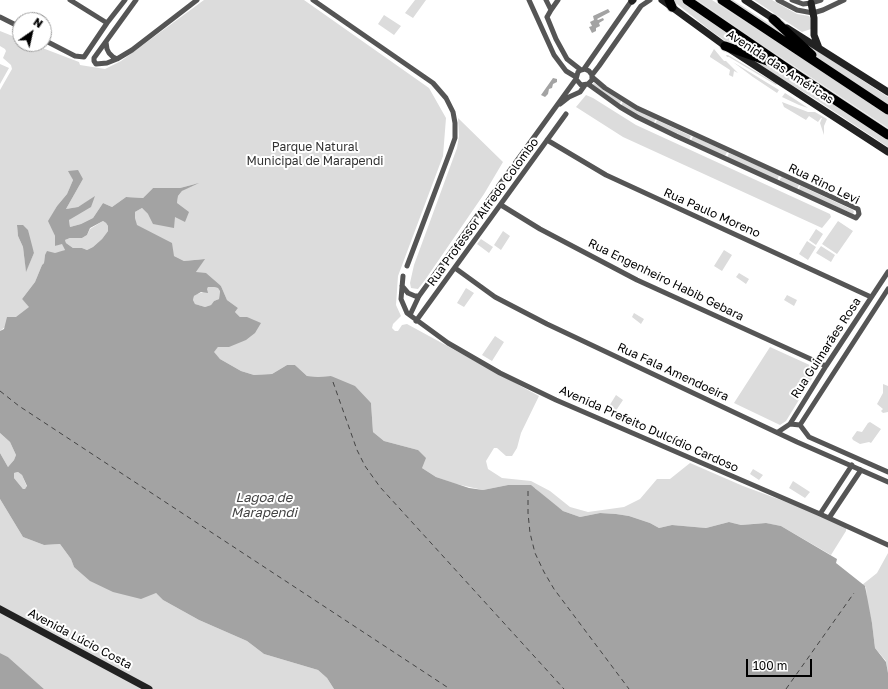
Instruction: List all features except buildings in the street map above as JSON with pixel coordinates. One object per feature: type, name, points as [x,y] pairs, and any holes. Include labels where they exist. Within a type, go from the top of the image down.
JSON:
[{"type":"highway","name":"Avenida das Américas","points":[[687,0],[788,69],[888,134]]},
{"type":"highway","name":"Avenida das Américas","points":[[722,0],[888,110]]},
{"type":"highway","points":[[773,19],[836,76]]},
{"type":"highway","points":[[725,46],[788,69]]},
{"type":"main road","name":"Avenida das Américas","points":[[662,0],[670,4],[725,46],[888,152]]},
{"type":"main road","points":[[746,0],[802,38],[888,92]]},
{"type":"main road","points":[[811,4],[813,13],[813,30],[819,48]]},
{"type":"main road","points":[[802,38],[813,30]]},
{"type":"main road","name":"Avenida Lúcio Costa","points":[[0,609],[149,689]]},
{"type":"street","points":[[70,0],[108,23]]},
{"type":"street","points":[[52,44],[76,56],[84,57],[125,0]]},
{"type":"street","points":[[136,0],[94,59],[96,64],[117,59],[145,41],[197,0]]},
{"type":"street","points":[[313,0],[433,83],[446,98],[453,112],[455,138],[453,145],[407,266]]},
{"type":"street","points":[[529,0],[554,55],[566,71],[576,78],[579,84],[586,85],[591,82],[592,76],[641,6],[650,0]]},
{"type":"street","points":[[546,0],[551,10]]},
{"type":"street","points":[[539,20],[547,17],[558,0]]},
{"type":"street","points":[[576,78],[578,72],[583,69],[632,0]]},
{"type":"street","points":[[778,0],[797,10],[813,13],[844,0]]},
{"type":"street","points":[[792,0],[803,4],[811,4],[820,0]]},
{"type":"street","points":[[830,0],[832,6]]},
{"type":"street","points":[[0,17],[12,24]]},
{"type":"street","points":[[547,17],[556,39],[567,59],[589,71],[592,76]]},
{"type":"street","points":[[106,42],[109,53],[117,59]]},
{"type":"street","name":"Rua Rino Levi","points":[[586,85],[637,117],[856,218],[859,214],[858,209],[781,175],[638,108],[605,88],[592,76]]},
{"type":"street","name":"Rua Professor Alfredo Colombo","points":[[410,315],[419,296],[576,78]]},
{"type":"street","name":"Rua Professor Alfredo Colombo","points":[[554,108],[569,97],[580,92],[586,85]]},
{"type":"street","name":"Rua Professor Alfredo Colombo","points":[[416,321],[566,114]]},
{"type":"street","name":"Rua Paulo Moreno","points":[[547,140],[606,175],[871,297]]},
{"type":"street","points":[[778,183],[781,175]]},
{"type":"street","name":"Rua Engenheiro Habib Gebara","points":[[501,205],[540,229],[637,280],[826,366]]},
{"type":"street","name":"Rua Fala Amendoeira","points":[[455,268],[495,297],[547,324],[797,442],[888,482]]},
{"type":"street","name":"Rua Guimarães Rosa","points":[[778,432],[790,424],[888,272]]},
{"type":"street","name":"Avenida Prefeito Dulcídio Cardoso","points":[[403,276],[401,299],[404,309],[416,321],[448,343],[500,373],[556,400],[888,545]]},
{"type":"street","points":[[402,286],[408,293],[419,296]]},
{"type":"street","name":"Rua Guimarães Rosa","points":[[800,425],[888,290]]},
{"type":"street","points":[[790,424],[800,425],[809,437],[888,472]]},
{"type":"street","points":[[797,442],[804,438],[807,434]]},
{"type":"street","points":[[820,514],[852,465]]},
{"type":"street","points":[[829,518],[861,470]]},
{"type":"green space","name":"Parque Natural Municipal de Marapendi","points":[[204,0],[304,0],[429,88],[446,118],[443,156],[398,276],[396,305],[401,316],[393,324],[392,328],[395,331],[398,331],[402,325],[407,324],[539,396],[521,433],[517,448],[512,456],[506,456],[497,448],[494,448],[486,461],[488,469],[502,478],[531,481],[550,491],[570,507],[588,512],[624,507],[640,499],[657,479],[670,479],[690,463],[743,486],[808,510],[846,528],[846,531],[831,555],[781,526],[765,523],[741,525],[729,522],[706,528],[672,525],[659,528],[650,523],[629,516],[616,514],[600,513],[580,517],[563,511],[551,503],[535,488],[508,485],[483,490],[456,484],[436,477],[422,468],[418,450],[384,441],[373,432],[371,403],[331,376],[307,376],[295,365],[287,365],[272,374],[254,375],[241,371],[220,359],[213,352],[218,347],[229,347],[247,317],[240,317],[235,312],[238,308],[227,300],[221,286],[196,272],[204,259],[184,261],[174,256],[136,225],[135,218],[135,212],[142,208],[148,214],[175,216],[178,196],[182,191],[195,184],[180,188],[153,188],[143,198],[126,197],[112,207],[103,203],[93,218],[81,224],[70,227],[69,220],[95,197],[78,207],[66,209],[83,179],[69,171],[73,180],[67,194],[57,206],[49,221],[55,236],[55,246],[62,243],[65,250],[45,255],[44,263],[35,282],[22,299],[30,307],[0,331],[0,90],[12,69],[11,65],[3,58],[6,51],[0,46],[0,31],[12,36],[12,52],[52,52],[79,62],[80,65],[105,69],[121,61]],"holes":[[[17,225],[31,245],[34,253],[26,271],[23,247],[18,236]]]},
{"type":"green space","points":[[415,0],[426,0],[413,18],[405,13]]},
{"type":"green space","points":[[672,0],[685,0],[768,58],[734,47]]},
{"type":"green space","points":[[697,0],[712,0],[888,115],[888,128],[759,43]]},
{"type":"green space","points":[[726,0],[733,0],[802,47]]},
{"type":"green space","points":[[754,0],[772,0],[797,14],[809,16],[811,19],[811,29],[802,32]]},
{"type":"green space","points":[[384,15],[401,26],[394,35],[378,24]]},
{"type":"green space","points":[[796,37],[888,97],[888,107],[821,60]]},
{"type":"green space","points":[[714,49],[724,61],[726,61],[738,73],[734,71],[733,77],[729,75],[730,70],[710,57]]},
{"type":"green space","points":[[726,55],[777,84],[776,85],[727,57]]},
{"type":"green space","points":[[742,55],[777,67],[888,136],[888,147],[815,99]]},
{"type":"green space","points":[[733,62],[779,90],[777,93]]},
{"type":"green space","points":[[0,64],[9,68],[0,84]]},
{"type":"green space","points":[[594,83],[622,100],[619,105],[592,85]]},
{"type":"green space","points":[[785,93],[808,108],[782,97]]},
{"type":"green space","points":[[586,95],[636,125],[830,214],[831,217],[822,228],[623,137],[576,107]]},
{"type":"green space","points":[[623,101],[656,119],[653,124],[621,106]]},
{"type":"green space","points":[[782,102],[808,112],[815,112],[827,119],[824,126],[824,135],[820,123],[822,118],[818,122],[809,116],[806,120],[784,107]]},
{"type":"green space","points":[[458,118],[503,162],[484,194],[425,280],[418,289],[411,288],[410,283],[414,265],[457,148],[459,136]]},
{"type":"green space","points":[[657,120],[691,136],[689,140],[655,124]]},
{"type":"green space","points":[[693,136],[727,152],[725,156],[691,141]]},
{"type":"green space","points":[[729,153],[779,175],[777,181],[727,158]]},
{"type":"green space","points":[[782,177],[799,185],[797,189],[780,182]]},
{"type":"green space","points":[[800,186],[853,210],[853,214],[799,190]]},
{"type":"green space","points":[[103,221],[108,226],[108,231],[93,247],[87,250],[82,248],[73,248],[66,243],[65,240],[70,238],[82,238],[87,235],[90,229]]},
{"type":"green space","points":[[838,221],[853,231],[837,254],[822,244]]},
{"type":"green space","points":[[816,229],[823,234],[816,245],[809,240]]},
{"type":"green space","points":[[503,231],[510,236],[501,250],[494,245]]},
{"type":"green space","points":[[481,239],[493,247],[489,253],[477,244]]},
{"type":"green space","points":[[807,241],[816,247],[808,260],[799,254]]},
{"type":"green space","points":[[821,246],[835,255],[831,262],[816,253]]},
{"type":"green space","points":[[724,250],[732,255],[722,271],[714,266]]},
{"type":"green space","points":[[739,273],[749,279],[746,284],[736,277]]},
{"type":"green space","points":[[208,287],[218,288],[220,290],[219,299],[214,301],[211,305],[205,307],[195,304],[193,300],[194,296],[204,292]]},
{"type":"green space","points":[[466,288],[474,293],[464,307],[457,303]]},
{"type":"green space","points":[[787,295],[797,300],[794,306],[784,300]]},
{"type":"green space","points":[[634,313],[644,319],[641,324],[632,317]]},
{"type":"green space","points":[[495,336],[504,342],[492,361],[482,355]]},
{"type":"green space","points":[[770,347],[814,367],[816,372],[786,421],[780,425],[734,403]]},
{"type":"green space","points":[[883,384],[888,386],[888,412],[883,413],[881,411],[883,409],[877,404],[883,393]]},
{"type":"green space","points":[[616,395],[623,400],[613,415],[606,411]]},
{"type":"green space","points":[[870,422],[881,429],[871,443],[860,444],[853,440],[852,438],[857,431],[862,432]]},
{"type":"green space","points":[[0,433],[10,442],[16,455],[8,467],[0,453]]},
{"type":"green space","points":[[753,469],[763,475],[759,480],[750,474]]},
{"type":"green space","points":[[18,472],[22,475],[27,487],[25,489],[23,489],[14,478],[14,473]]},
{"type":"green space","points":[[793,481],[810,492],[805,498],[789,488]]},
{"type":"green space","points":[[0,499],[23,537],[44,545],[60,544],[71,559],[74,567],[156,593],[163,600],[199,620],[247,641],[264,654],[318,670],[327,678],[334,689],[44,689],[8,657],[0,653]]},
{"type":"green space","points":[[888,553],[888,673],[886,661],[875,648],[872,623],[867,602],[866,587],[862,585],[877,573]]},
{"type":"water","points":[[608,9],[610,12],[597,19],[603,18],[604,20],[599,23],[600,26],[592,33],[589,27],[592,26],[590,22],[594,20],[593,16]]},
{"type":"water","points":[[553,78],[557,79],[557,82],[553,84],[552,88],[549,89],[548,94],[545,97],[541,95]]},
{"type":"water","name":"Lagoa de Marapendi","points":[[78,170],[83,179],[66,209],[78,207],[95,196],[91,207],[69,220],[70,227],[81,224],[93,218],[103,203],[112,207],[126,197],[143,198],[153,188],[180,188],[199,183],[182,191],[178,196],[177,203],[189,212],[185,222],[175,217],[174,228],[153,224],[148,214],[142,208],[135,212],[135,218],[137,225],[172,243],[174,256],[184,261],[205,259],[196,272],[206,273],[221,286],[227,300],[238,308],[235,312],[240,317],[247,317],[261,323],[255,333],[246,340],[229,347],[218,347],[214,352],[220,359],[241,371],[254,375],[272,374],[287,365],[295,365],[307,376],[331,376],[355,386],[371,403],[373,432],[384,441],[418,450],[426,458],[422,468],[436,477],[469,488],[483,490],[508,485],[531,485],[563,511],[580,517],[600,513],[616,514],[629,516],[650,523],[659,528],[672,525],[706,528],[729,522],[741,525],[766,523],[781,526],[837,559],[836,563],[865,586],[875,648],[886,662],[888,689],[334,689],[327,678],[318,670],[264,654],[247,641],[199,620],[163,600],[156,593],[141,599],[113,592],[90,581],[74,567],[71,559],[60,544],[44,545],[23,537],[0,499],[0,453],[8,467],[16,455],[10,442],[0,433],[0,331],[4,329],[7,317],[16,317],[29,307],[22,299],[35,282],[44,263],[47,251],[55,253],[65,250],[62,244],[55,246],[55,236],[48,221],[57,206],[67,194],[73,180],[68,171]],"holes":[[[103,221],[108,226],[108,231],[93,247],[87,250],[82,248],[73,248],[66,243],[65,240],[70,238],[82,238],[87,235],[90,228]],[[208,287],[218,288],[220,291],[219,299],[214,301],[211,305],[205,307],[195,304],[193,300],[194,296],[201,292],[208,293]],[[18,472],[22,475],[27,486],[25,489],[23,489],[14,478],[14,473]]]},
{"type":"water","points":[[17,225],[23,225],[28,230],[34,253],[26,272],[23,247],[18,236]]},
{"type":"water","points":[[0,653],[8,657],[44,689],[0,689]]},
{"type":"ferry route","points":[[333,382],[357,450],[365,466],[380,487],[564,689]]},
{"type":"ferry route","points":[[0,391],[19,406],[450,689]]},
{"type":"ferry route","points":[[528,491],[530,533],[535,553],[544,572],[554,589],[629,689]]},
{"type":"ferry route","points":[[786,689],[854,593]]}]
